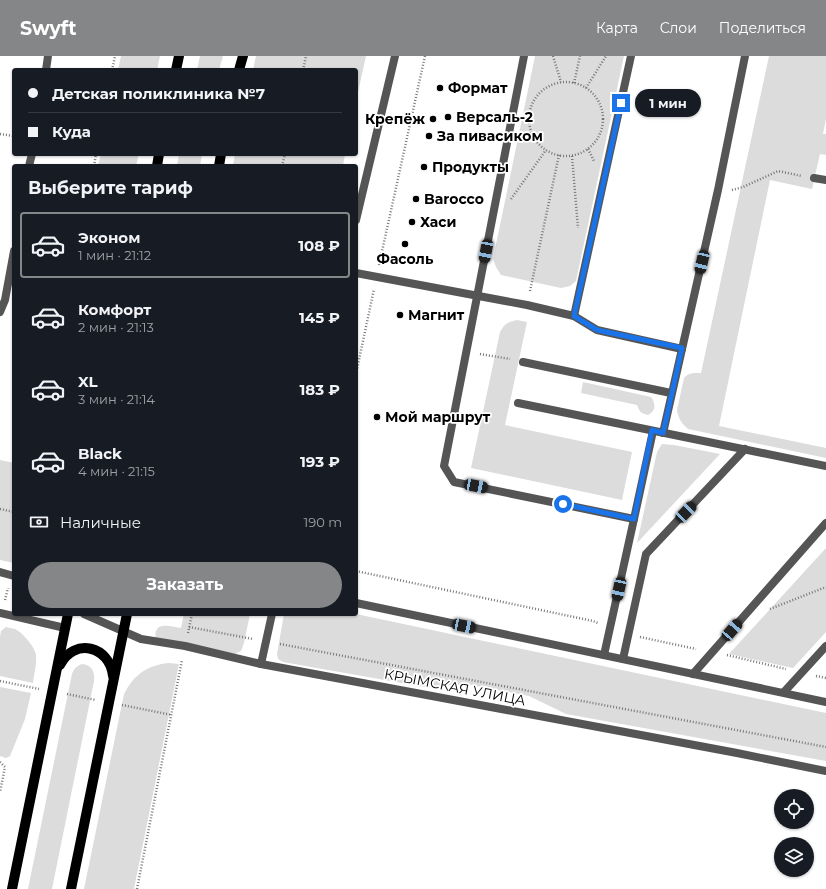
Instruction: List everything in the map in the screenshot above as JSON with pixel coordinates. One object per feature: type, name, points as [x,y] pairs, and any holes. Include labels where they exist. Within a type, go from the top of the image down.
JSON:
[{"type":"main road","points":[[176,68],[179,56]]},
{"type":"main road","points":[[240,68],[243,56]]},
{"type":"main road","points":[[12,889],[68,616]]},
{"type":"main road","points":[[71,889],[127,616]]},
{"type":"main road","points":[[56,672],[64,658],[71,652],[81,648],[90,648],[100,652],[108,659],[112,670],[113,682]]},
{"type":"street","points":[[46,68],[48,56]]},
{"type":"street","points":[[358,212],[395,56]]},
{"type":"street","points":[[524,56],[444,466],[454,482],[634,519]]},
{"type":"street","points":[[574,316],[632,56]]},
{"type":"street","points":[[663,433],[718,190],[745,56]]},
{"type":"street","points":[[814,178],[826,180]]},
{"type":"street","points":[[0,312],[5,300],[12,262]]},
{"type":"street","points":[[358,273],[574,316],[597,330],[682,348]]},
{"type":"street","points":[[523,362],[671,393]]},
{"type":"street","points":[[518,403],[826,466]]},
{"type":"street","points":[[604,656],[652,430]]},
{"type":"street","points":[[623,659],[646,554],[745,449]]},
{"type":"street","points":[[693,674],[826,523]]},
{"type":"street","points":[[0,572],[12,575]]},
{"type":"street","points":[[358,603],[826,702]]},
{"type":"street","points":[[0,613],[12,616]]},
{"type":"street","points":[[13,616],[65,628]]},
{"type":"street","name":"КРЫМСКАЯ УЛИЦА","points":[[88,616],[141,639],[185,646],[262,664],[826,771]]},
{"type":"street","points":[[262,664],[272,616]]},
{"type":"street","points":[[784,692],[826,646]]},
{"type":"path","points":[[112,68],[115,56]]},
{"type":"path","points":[[303,68],[306,56]]},
{"type":"path","points":[[358,359],[425,56]]},
{"type":"path","points":[[553,56],[561,82]]},
{"type":"path","points":[[574,83],[580,56]]},
{"type":"path","points":[[586,88],[606,56]]},
{"type":"path","points":[[561,82],[574,83],[586,88],[592,93],[600,106],[603,118],[602,127],[596,142],[582,153],[572,156],[563,156],[546,150],[536,142],[531,132],[529,119],[530,111],[535,99],[542,90],[553,84],[561,82]]},
{"type":"path","points":[[0,134],[12,136]]},
{"type":"path","points":[[507,204],[546,150]]},
{"type":"path","points":[[527,306],[559,155]]},
{"type":"path","points":[[572,156],[578,231]]},
{"type":"path","points":[[718,190],[728,192],[778,171],[814,178]]},
{"type":"path","points":[[466,351],[523,362]]},
{"type":"path","points":[[0,509],[12,512]]},
{"type":"path","points":[[358,571],[593,621],[610,628]]},
{"type":"path","points":[[769,609],[826,587]]},
{"type":"path","points":[[137,889],[192,616]]},
{"type":"path","points":[[189,627],[826,747]]},
{"type":"path","points":[[628,635],[713,652],[826,678]]},
{"type":"path","points":[[0,681],[172,715]]},
{"type":"path","points":[[0,762],[5,767],[0,792]]},
{"type":"shaded area","points":[[121,56],[160,56],[157,68],[118,68]]},
{"type":"shaded area","points":[[200,56],[223,56],[220,68],[197,68]]},
{"type":"shaded area","points":[[256,56],[366,56],[358,92],[358,68],[253,68]]},
{"type":"shaded area","points":[[535,56],[624,56],[576,281],[570,286],[561,288],[501,275],[493,259]]},
{"type":"shaded area","points":[[769,56],[826,56],[826,119],[823,134],[826,134],[826,155],[820,154],[812,189],[770,180],[719,426],[826,448],[826,458],[688,429],[678,416],[677,410],[684,378],[690,374],[701,373]]},
{"type":"shaded area","points":[[100,156],[138,156],[136,164],[98,164]]},
{"type":"shaded area","points":[[179,156],[202,156],[200,164],[177,164]]},
{"type":"shaded area","points":[[235,156],[345,156],[343,164],[233,164]]},
{"type":"shaded area","points":[[517,320],[527,322],[505,425],[632,452],[622,500],[471,468],[500,332],[507,323]]},
{"type":"shaded area","points":[[583,382],[651,397],[654,402],[654,409],[648,415],[643,414],[637,405],[581,393]]},
{"type":"shaded area","points":[[662,444],[720,454],[637,543],[657,452]]},
{"type":"shaded area","points":[[0,460],[12,463],[12,563],[0,560]]},
{"type":"shaded area","points":[[826,548],[826,632],[793,668],[729,654]]},
{"type":"shaded area","points":[[358,614],[826,713],[826,761],[566,714],[529,696],[466,684],[424,687],[283,662],[278,659],[277,654],[284,616],[358,616]]},
{"type":"shaded area","points":[[184,616],[250,616],[241,651],[235,654],[155,638],[156,631],[160,627],[167,626],[181,628]]},
{"type":"shaded area","points":[[6,627],[15,629],[21,633],[31,644],[35,652],[36,662],[33,683],[0,676],[0,637],[1,631]]},
{"type":"shaded area","points":[[169,663],[179,664],[134,889],[84,889],[124,694],[132,681],[142,672],[148,668]]},
{"type":"shaded area","points":[[82,664],[90,667],[94,675],[94,681],[52,889],[28,889],[72,674],[76,668]]},
{"type":"shaded area","points":[[0,687],[31,693],[25,719],[10,756],[6,758],[0,756]]},
{"type":"place","name":"Формат","points":[[440,88]]},
{"type":"place","name":"Версаль-2","points":[[448,117]]},
{"type":"place","name":"Крепёж","points":[[433,119]]},
{"type":"place","name":"За пивасиком","points":[[429,136]]},
{"type":"place","name":"Продукты","points":[[424,167]]},
{"type":"place","name":"Barocco","points":[[416,199]]},
{"type":"place","name":"Хаси","points":[[412,222]]},
{"type":"place","name":"Фасоль","points":[[405,244]]},
{"type":"place","name":"Магнит","points":[[400,315]]},
{"type":"place","name":"Мой маршрут","points":[[377,417]]},
{"type":"route","points":[[563,504],[634,519],[652,430],[663,433],[682,348],[597,330],[574,316],[621,103]]}]
